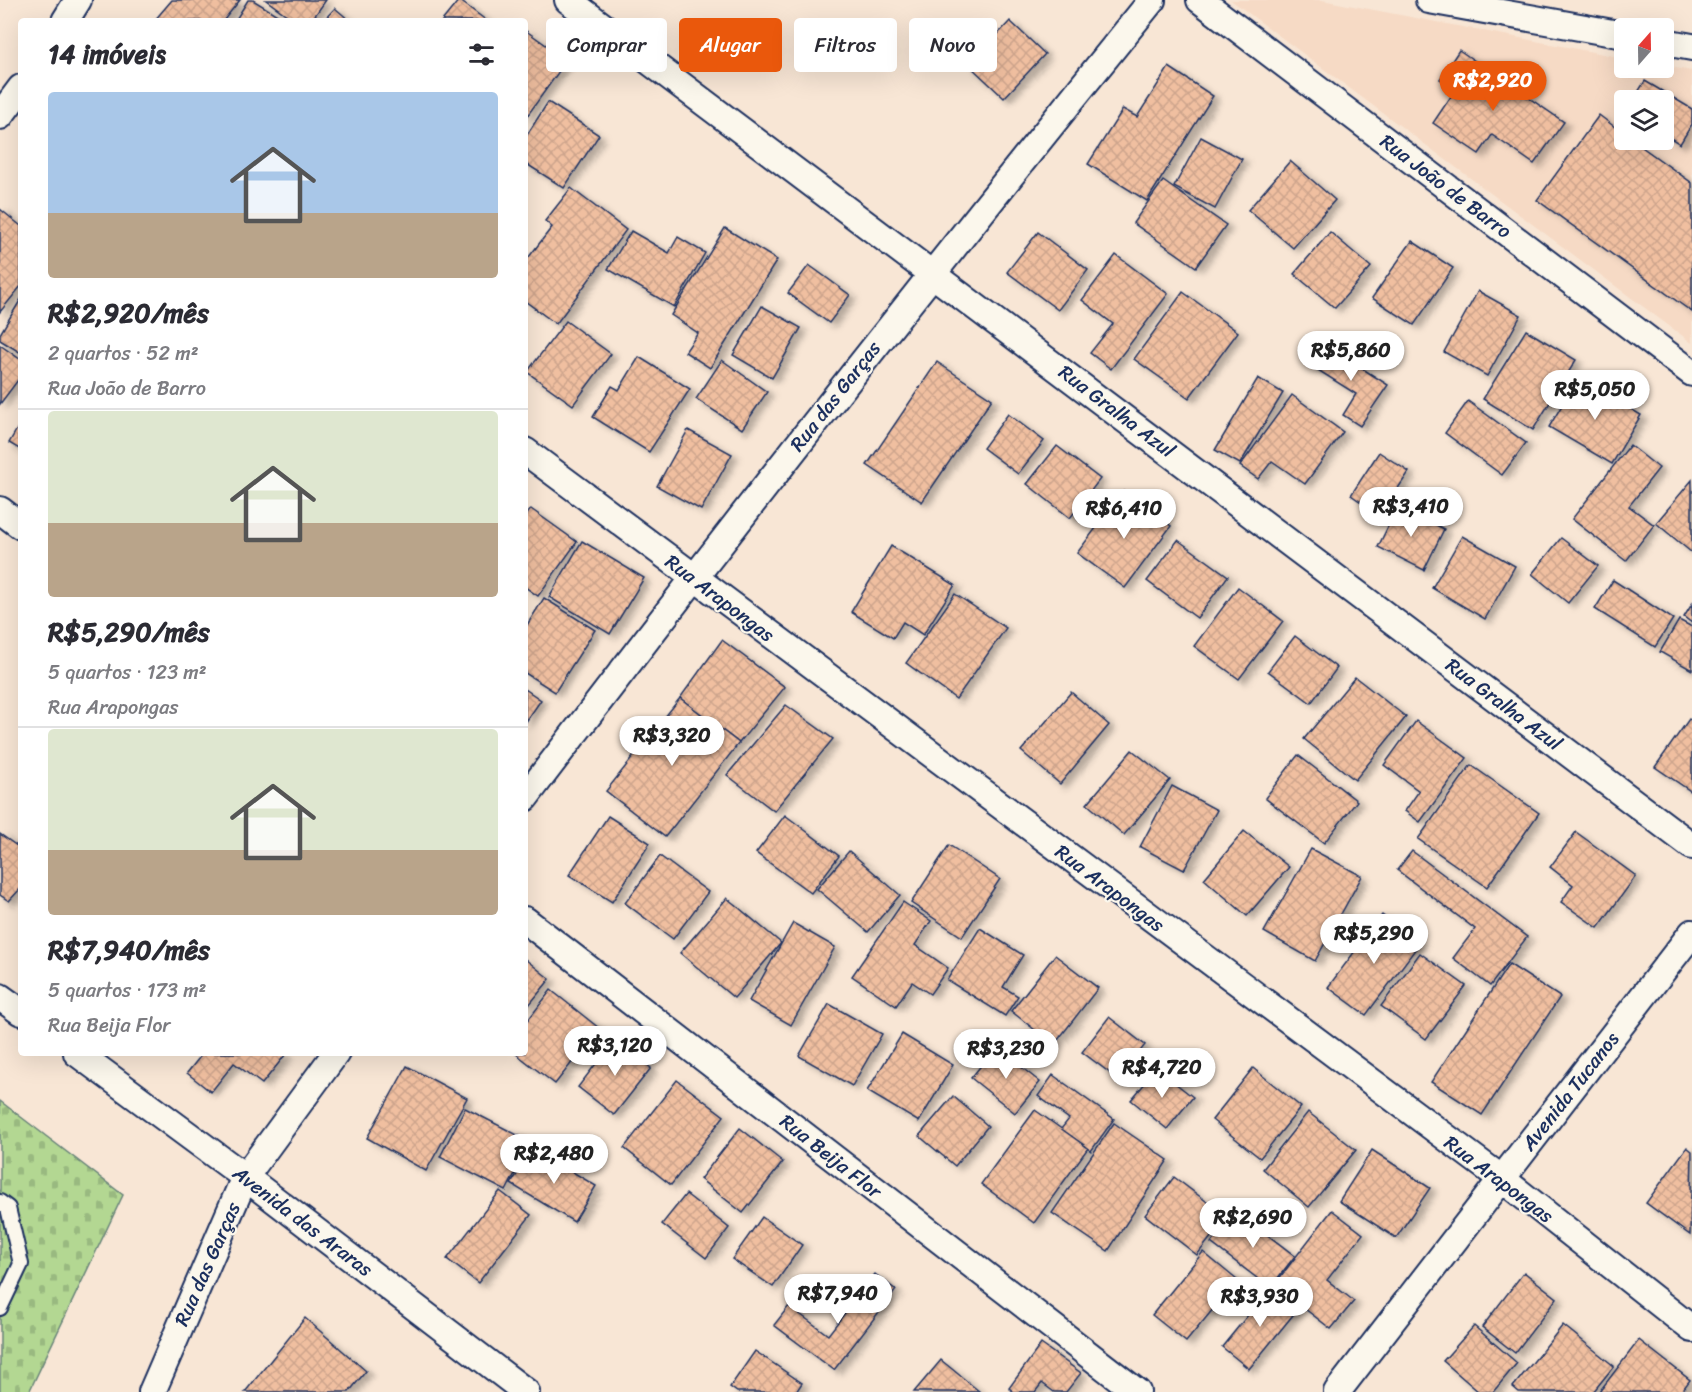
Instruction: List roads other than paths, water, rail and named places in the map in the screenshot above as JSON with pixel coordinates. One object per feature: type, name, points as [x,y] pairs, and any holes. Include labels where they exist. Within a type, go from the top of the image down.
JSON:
[{"type":"street","points":[[67,18],[78,0]]},
{"type":"street","name":"Rua Gralha Azul","points":[[568,0],[1692,846]]},
{"type":"street","name":"Rua das Garças","points":[[528,794],[932,272],[1152,0]]},
{"type":"street","name":"Rua João de Barro","points":[[1200,0],[1692,372]]},
{"type":"street","points":[[1429,0],[1614,33]]},
{"type":"street","points":[[1674,44],[1692,47]]},
{"type":"street","points":[[0,116],[18,92]]},
{"type":"street","name":"Rua Arapongas","points":[[528,453],[1502,1179],[1692,1329]]},
{"type":"street","points":[[0,510],[18,524]]},
{"type":"street","name":"Rua Beija Flor","points":[[528,922],[1137,1392]]},
{"type":"street","name":"Avenida Tucanos","points":[[1337,1392],[1692,933]]},
{"type":"street","points":[[0,997],[18,1010]]},
{"type":"street","name":"Avenida das Araras","points":[[81,1056],[245,1177],[526,1392]]},
{"type":"street","name":"Rua das Garças","points":[[152,1392],[245,1177],[334,1056]]},
{"type":"lane","points":[[0,1202],[8,1208],[21,1264],[0,1308]]}]
